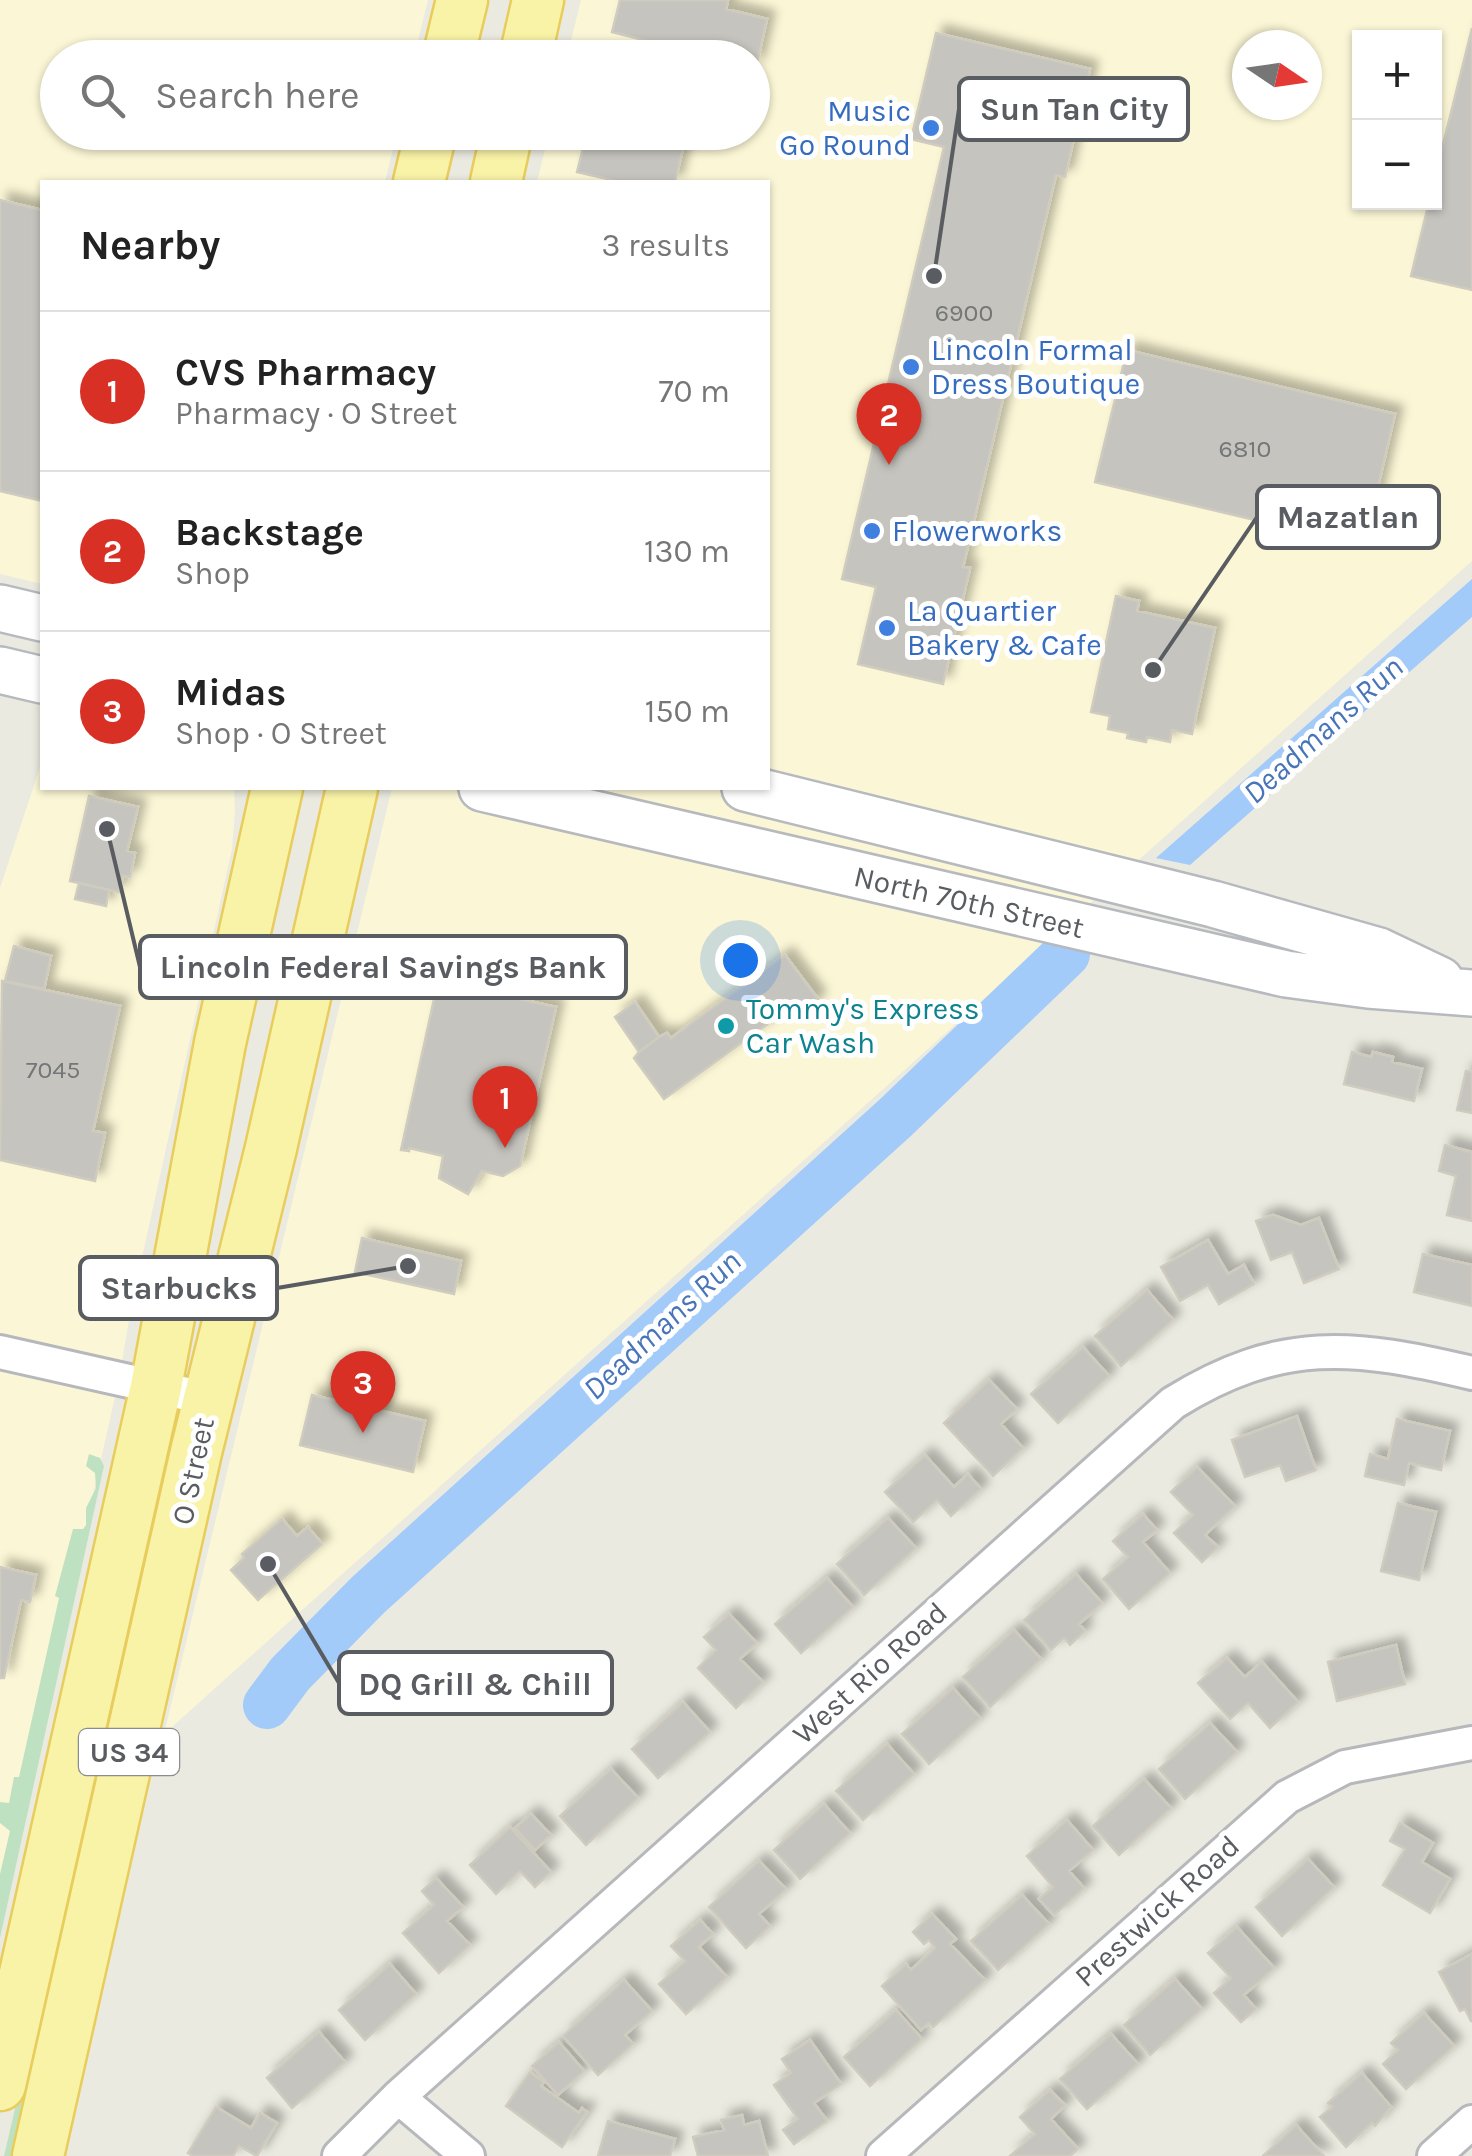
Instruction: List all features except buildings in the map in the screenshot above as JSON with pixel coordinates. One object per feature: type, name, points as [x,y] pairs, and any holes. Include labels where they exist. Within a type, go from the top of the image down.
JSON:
[{"type":"main road","points":[[452,40],[462,0]]},
{"type":"main road","points":[[528,40],[538,0]]},
{"type":"main road","points":[[419,180],[427,150]]},
{"type":"main road","points":[[496,180],[503,150]]},
{"type":"main road","points":[[0,608],[40,618]]},
{"type":"main road","points":[[0,670],[40,680]]},
{"type":"main road","name":"O Street","points":[[0,2086],[156,1386],[220,1043],[277,790]]},
{"type":"main road","name":"O Street","points":[[38,2156],[352,790]]},
{"type":"main road","name":"North 70th Street","points":[[491,790],[1286,974],[1368,985],[1466,991]]},
{"type":"main road","name":"North 70th Street","points":[[753,790],[1213,904],[1379,950],[1466,991]]},
{"type":"street","name":"West Rio Road","points":[[339,2156],[398,2098],[1172,1404],[1236,1370],[1276,1358],[1318,1352],[1369,1351],[1472,1373]]},
{"type":"street","points":[[0,1352],[209,1398]]},
{"type":"street","name":"Prestwick Road","points":[[883,2156],[1287,1797],[1344,1768],[1472,1743]]},
{"type":"street","points":[[398,2098],[468,2156]]},
{"type":"street","points":[[1434,2156],[1472,2122]]},
{"type":"shaded area","points":[[0,0],[428,0],[418,40],[40,40],[40,150],[393,150],[385,180],[40,180],[40,584],[0,574]]},
{"type":"shaded area","points":[[581,0],[1472,0],[1472,561],[164,1734],[392,790],[770,790],[770,180],[537,180],[545,150],[770,150],[770,40],[571,40]]},
{"type":"shaded area","points":[[40,767],[40,790],[234,790],[232,849],[132,1303],[119,1379],[0,1907],[0,888]]},
{"type":"green space","points":[[89,1454],[100,1458],[104,1466],[0,1938],[0,1874],[10,1831],[0,1823],[0,1802],[9,1803],[14,1777],[19,1777],[59,1598],[55,1596],[73,1529],[86,1525],[86,1508],[96,1488],[95,1473],[86,1466]]},
{"type":"green space","points":[[119,1663],[115,1720],[24,2156],[4,2156]]},
{"type":"water","points":[[1472,579],[1472,617],[1190,865],[1156,858]]},
{"type":"waterway","name":"Deadmans Run","points":[[267,1705],[290,1674],[368,1595],[895,1118],[1066,954]]},
{"type":"place","name":"Music Go Round","points":[[931,128]]},
{"type":"place","name":"Sun Tan City","points":[[934,276]]},
{"type":"place","name":"Lincoln Formal Dress Boutique","points":[[911,367]]},
{"type":"place","name":"Backstage","points":[[889,465]]},
{"type":"place","name":"Flowerworks","points":[[872,531]]},
{"type":"place","name":"La Quartier Bakery & Cafe","points":[[887,628]]},
{"type":"place","name":"Mazatlan","points":[[1153,670]]},
{"type":"place","name":"Lincoln Federal Savings Bank","points":[[107,829]]},
{"type":"place","name":"Tommy's Express Car Wash","points":[[726,1026]]},
{"type":"place","name":"CVS Pharmacy","points":[[505,1148]]},
{"type":"place","name":"Starbucks","points":[[408,1266]]},
{"type":"place","name":"Midas","points":[[363,1433]]},
{"type":"place","name":"DQ Grill & Chill","points":[[268,1564]]}]
